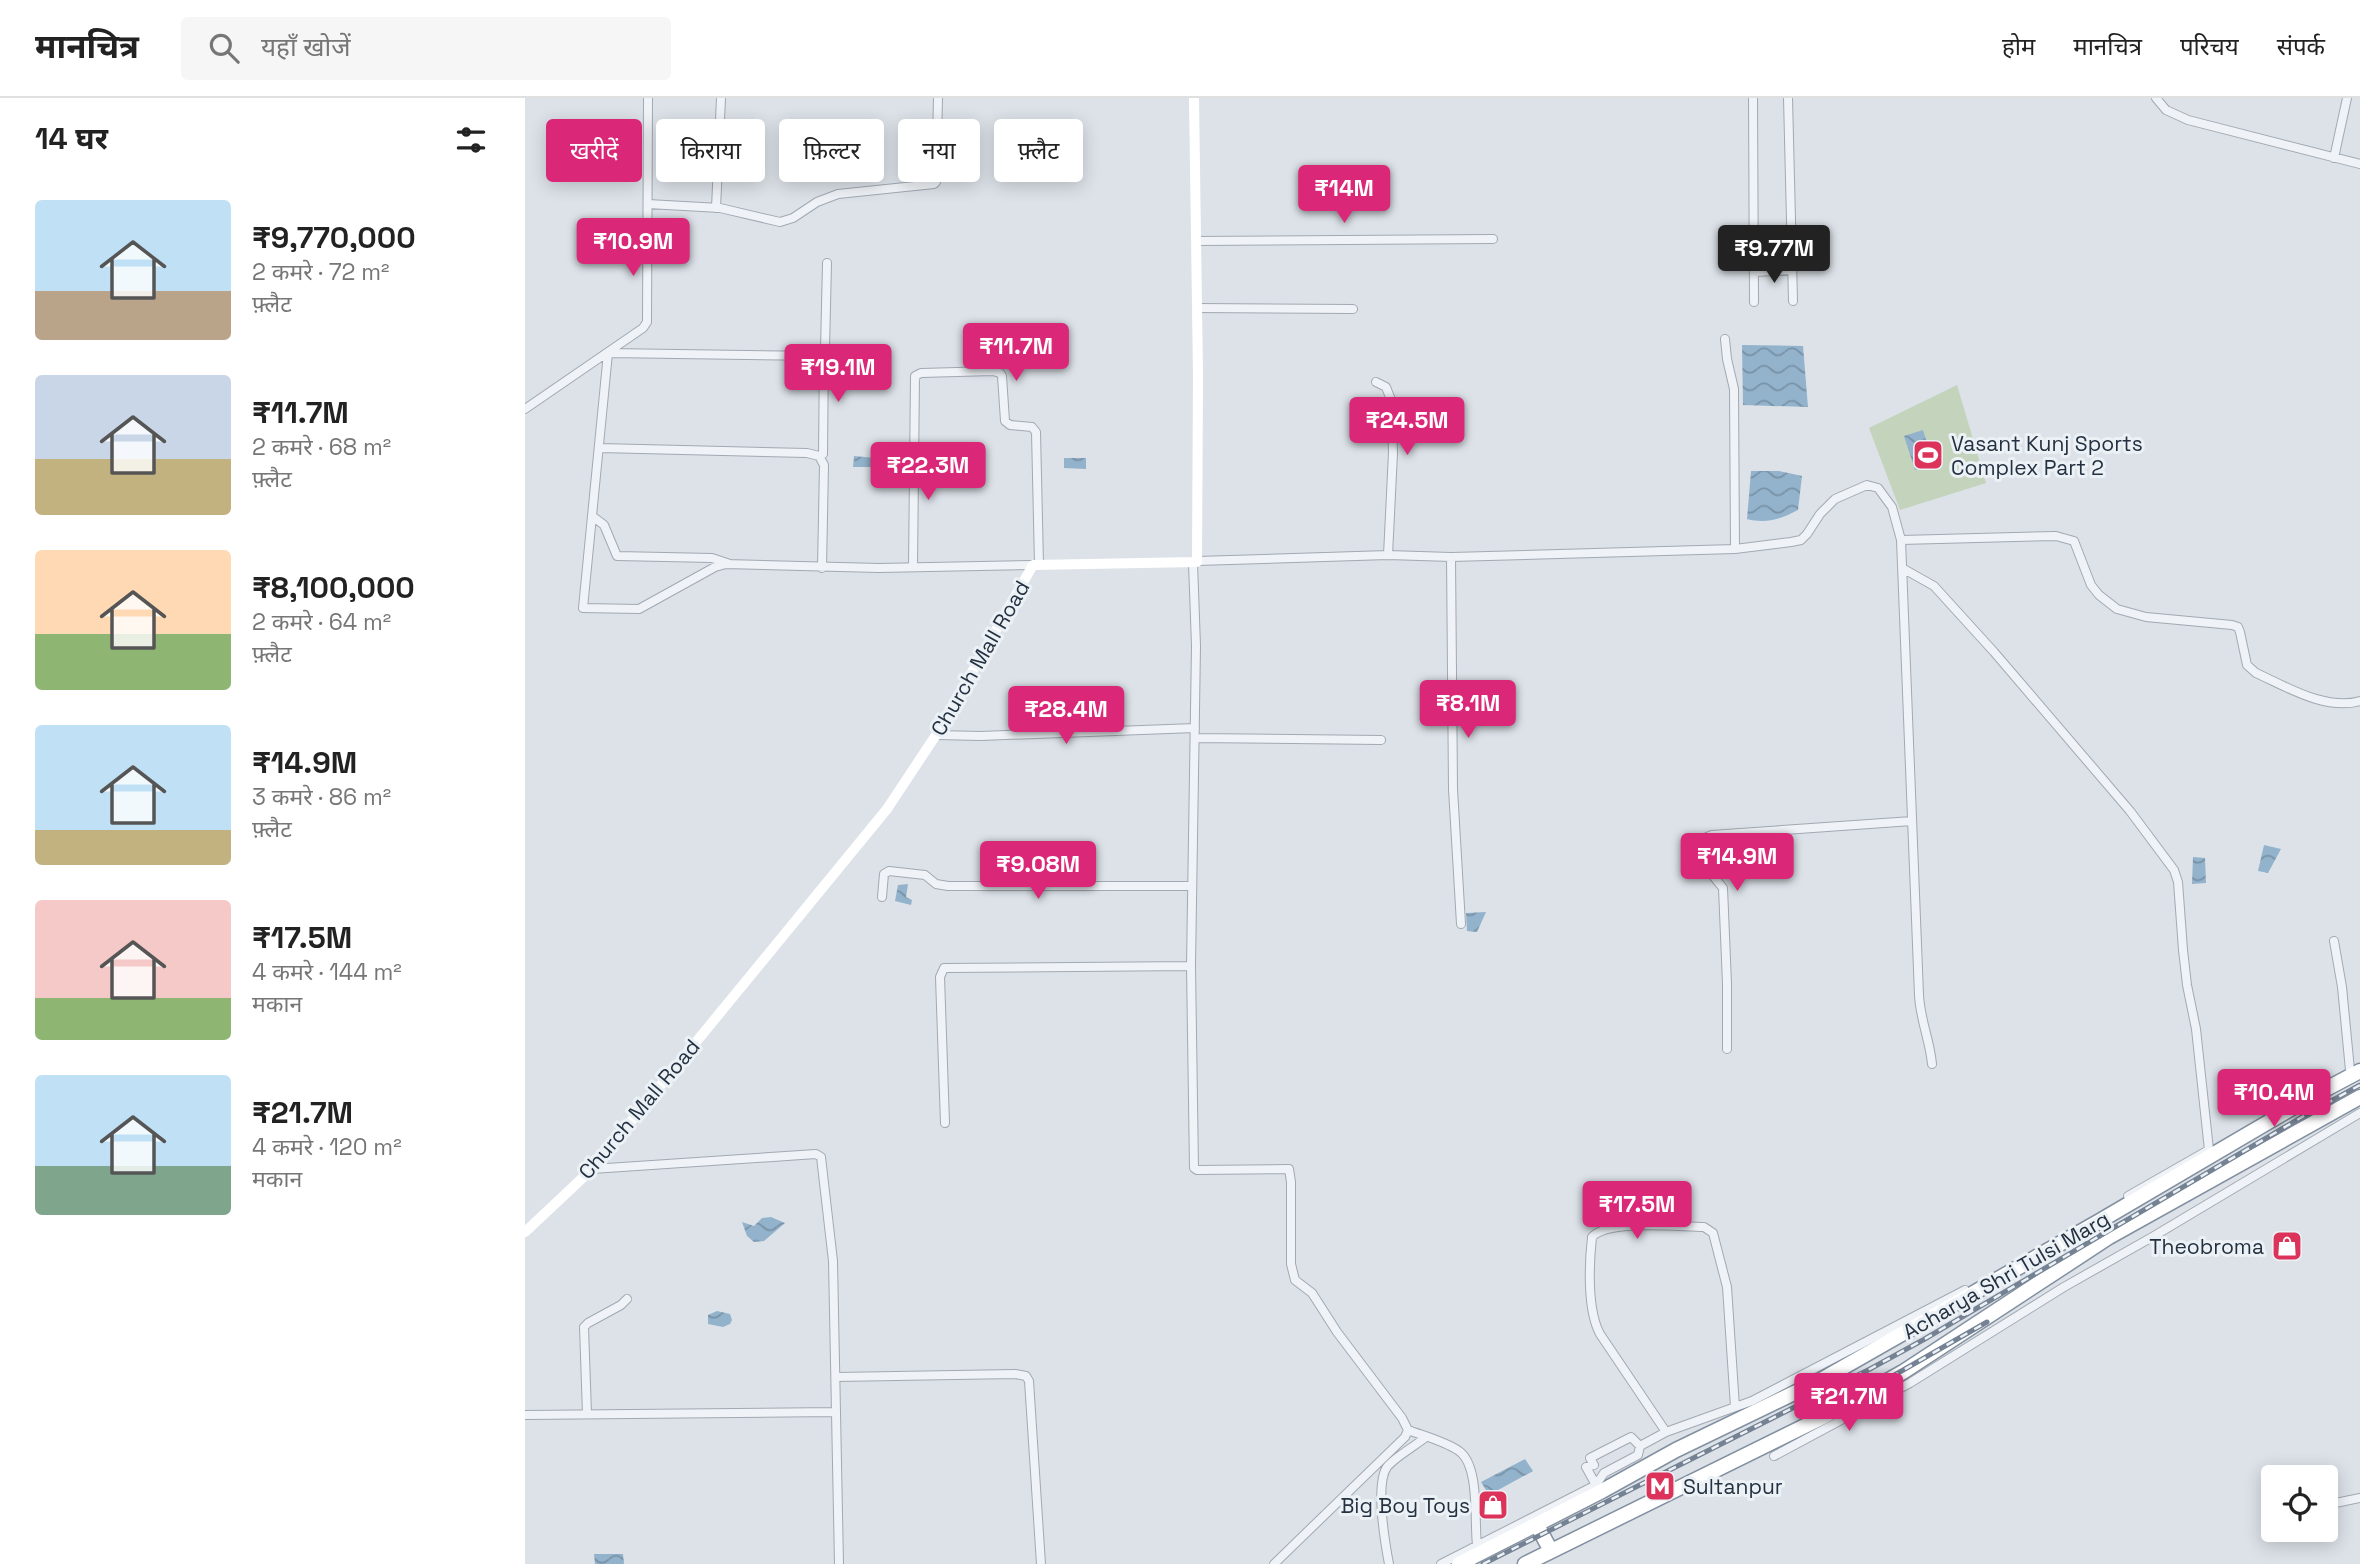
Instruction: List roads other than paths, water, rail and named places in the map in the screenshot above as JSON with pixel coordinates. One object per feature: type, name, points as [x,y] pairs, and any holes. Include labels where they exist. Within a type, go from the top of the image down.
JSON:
[{"type":"highway","name":"Acharya Shri Tulsi Marg","points":[[1459,1564],[1676,1450],[1821,1380],[2355,1071]]},
{"type":"highway","name":"Acharya Shri Tulsi Marg","points":[[1525,1564],[1825,1416],[1903,1372],[2109,1237],[2360,1097]]},
{"type":"highway","points":[[1537,1525],[1551,1551]]},
{"type":"street","points":[[525,410],[643,328],[647,322],[648,98]]},
{"type":"street","points":[[716,208],[721,98]]},
{"type":"street","points":[[648,204],[716,208],[780,222],[838,194],[934,184],[938,98]]},
{"type":"street","points":[[1194,98],[1197,308],[1196,646],[1191,967],[1195,1170],[1289,1169],[1293,1276],[1312,1293],[1408,1430],[1459,1451],[1469,1463],[1474,1482],[1477,1545]]},
{"type":"street","points":[[1753,98],[1754,302]]},
{"type":"street","points":[[1788,98],[1793,301]]},
{"type":"street","points":[[2156,98],[2166,110],[2188,120],[2360,164]]},
{"type":"street","points":[[2334,158],[2347,98]]},
{"type":"street","points":[[1196,241],[1493,239]]},
{"type":"street","points":[[823,454],[827,263]]},
{"type":"street","points":[[1754,272],[1792,270]]},
{"type":"street","points":[[1197,308],[1353,309]]},
{"type":"street","points":[[1725,339],[1734,389],[1735,549]]},
{"type":"street","points":[[608,353],[817,357],[824,354]]},
{"type":"street","points":[[608,353],[583,608],[639,609],[715,567],[730,564],[822,568],[1036,565],[1036,432],[1032,427],[1010,425],[1005,421],[1000,373],[921,373],[915,376],[913,566]]},
{"type":"street","points":[[1377,382],[1386,387],[1391,400],[1393,453],[1388,555]]},
{"type":"street","points":[[600,448],[807,453],[819,456],[824,465],[822,568]]},
{"type":"street","points":[[1195,562],[1388,555],[1451,557],[1735,549],[1801,540],[1835,499],[1867,485],[1878,488],[1895,517],[1901,540],[1920,1010],[1932,1064]]},
{"type":"street","points":[[592,516],[604,525],[617,555],[712,558],[730,564]]},
{"type":"street","points":[[1901,540],[2056,536],[2068,538],[2077,545],[2091,585],[2117,609],[2146,617],[2238,627],[2247,666],[2256,673],[2329,704],[2360,701]]},
{"type":"street","points":[[1451,557],[1453,789],[1461,924]]},
{"type":"street","name":"Church Mall Road","points":[[525,1232],[592,1169],[887,809],[936,735],[1036,565],[1195,562]]},
{"type":"street","points":[[1902,568],[1934,586],[1994,652],[2130,811],[2174,870],[2178,882],[2187,985],[2196,1029],[2209,1150]]},
{"type":"street","points":[[936,735],[1195,733],[1381,740]]},
{"type":"street","points":[[1727,1049],[1723,888],[1709,871],[1707,837],[1912,821]]},
{"type":"street","points":[[882,897],[884,874],[889,871],[925,875],[936,884],[948,886],[1192,886]]},
{"type":"street","points":[[2334,941],[2355,1071]]},
{"type":"street","points":[[945,1123],[940,977],[944,968],[1191,967]]},
{"type":"street","points":[[1441,1564],[1596,1485],[1604,1473],[1638,1455],[1640,1446],[1666,1432],[1752,1401],[2047,1247],[2175,1167],[2355,1071],[2360,1065]]},
{"type":"street","points":[[1774,1456],[1910,1383],[2064,1287],[2360,1113]]},
{"type":"street","points":[[592,1169],[820,1156],[833,1261],[839,1564]]},
{"type":"street","points":[[1666,1432],[1598,1329],[1593,1309],[1590,1251],[1592,1237],[1597,1232],[1631,1227],[1676,1226],[1704,1227],[1713,1233],[1727,1287],[1735,1407]]},
{"type":"street","points":[[587,1415],[584,1327],[621,1306],[627,1299]]},
{"type":"street","points":[[836,1377],[1027,1376],[1041,1564]]},
{"type":"street","points":[[525,1415],[836,1412]]},
{"type":"street","points":[[1274,1564],[1405,1437],[1408,1430]]},
{"type":"street","points":[[1389,1564],[1382,1479],[1388,1467],[1426,1437]]},
{"type":"street","points":[[1596,1485],[1586,1467],[1594,1465],[1590,1458],[1631,1437],[1640,1446]]},
{"type":"street","points":[[2338,1503],[2360,1498]]},
{"type":"water","points":[[1742,345],[1803,346],[1808,407],[1743,405]]},
{"type":"water","points":[[1923,430],[1934,465],[1915,470],[1904,436]]},
{"type":"water","points":[[854,456],[875,458],[873,467],[853,467]]},
{"type":"water","points":[[1064,458],[1086,458],[1086,469],[1064,468]]},
{"type":"water","points":[[1751,471],[1779,471],[1802,476],[1798,510],[1773,520],[1747,519]]},
{"type":"water","points":[[2264,845],[2281,849],[2268,873],[2258,871]]},
{"type":"water","points":[[2193,857],[2205,858],[2206,883],[2192,884]]},
{"type":"water","points":[[908,884],[906,897],[912,900],[911,905],[895,901],[898,885]]},
{"type":"water","points":[[1486,912],[1477,932],[1467,931],[1466,913]]},
{"type":"water","points":[[771,1217],[785,1223],[764,1241],[754,1242],[747,1236],[742,1222],[754,1226],[762,1218]]},
{"type":"water","points":[[717,1311],[730,1314],[730,1324],[723,1327],[708,1324],[708,1315]]},
{"type":"water","points":[[1525,1459],[1533,1471],[1489,1495],[1481,1482]]},
{"type":"water","points":[[594,1554],[623,1554],[624,1564],[595,1564]]},
{"type":"railway","points":[[1483,1564],[1870,1369],[2360,1085]]},
{"type":"railway","points":[[1891,1377],[1987,1322]]},
{"type":"place","name":"Vasant Kunj Sports Complex Part 2","points":[[1928,455]]},
{"type":"place","name":"Theobroma","points":[[2287,1246]]},
{"type":"place","name":"Sultanpur","points":[[1660,1486]]},
{"type":"place","name":"Big Boy Toys","points":[[1493,1505]]}]
